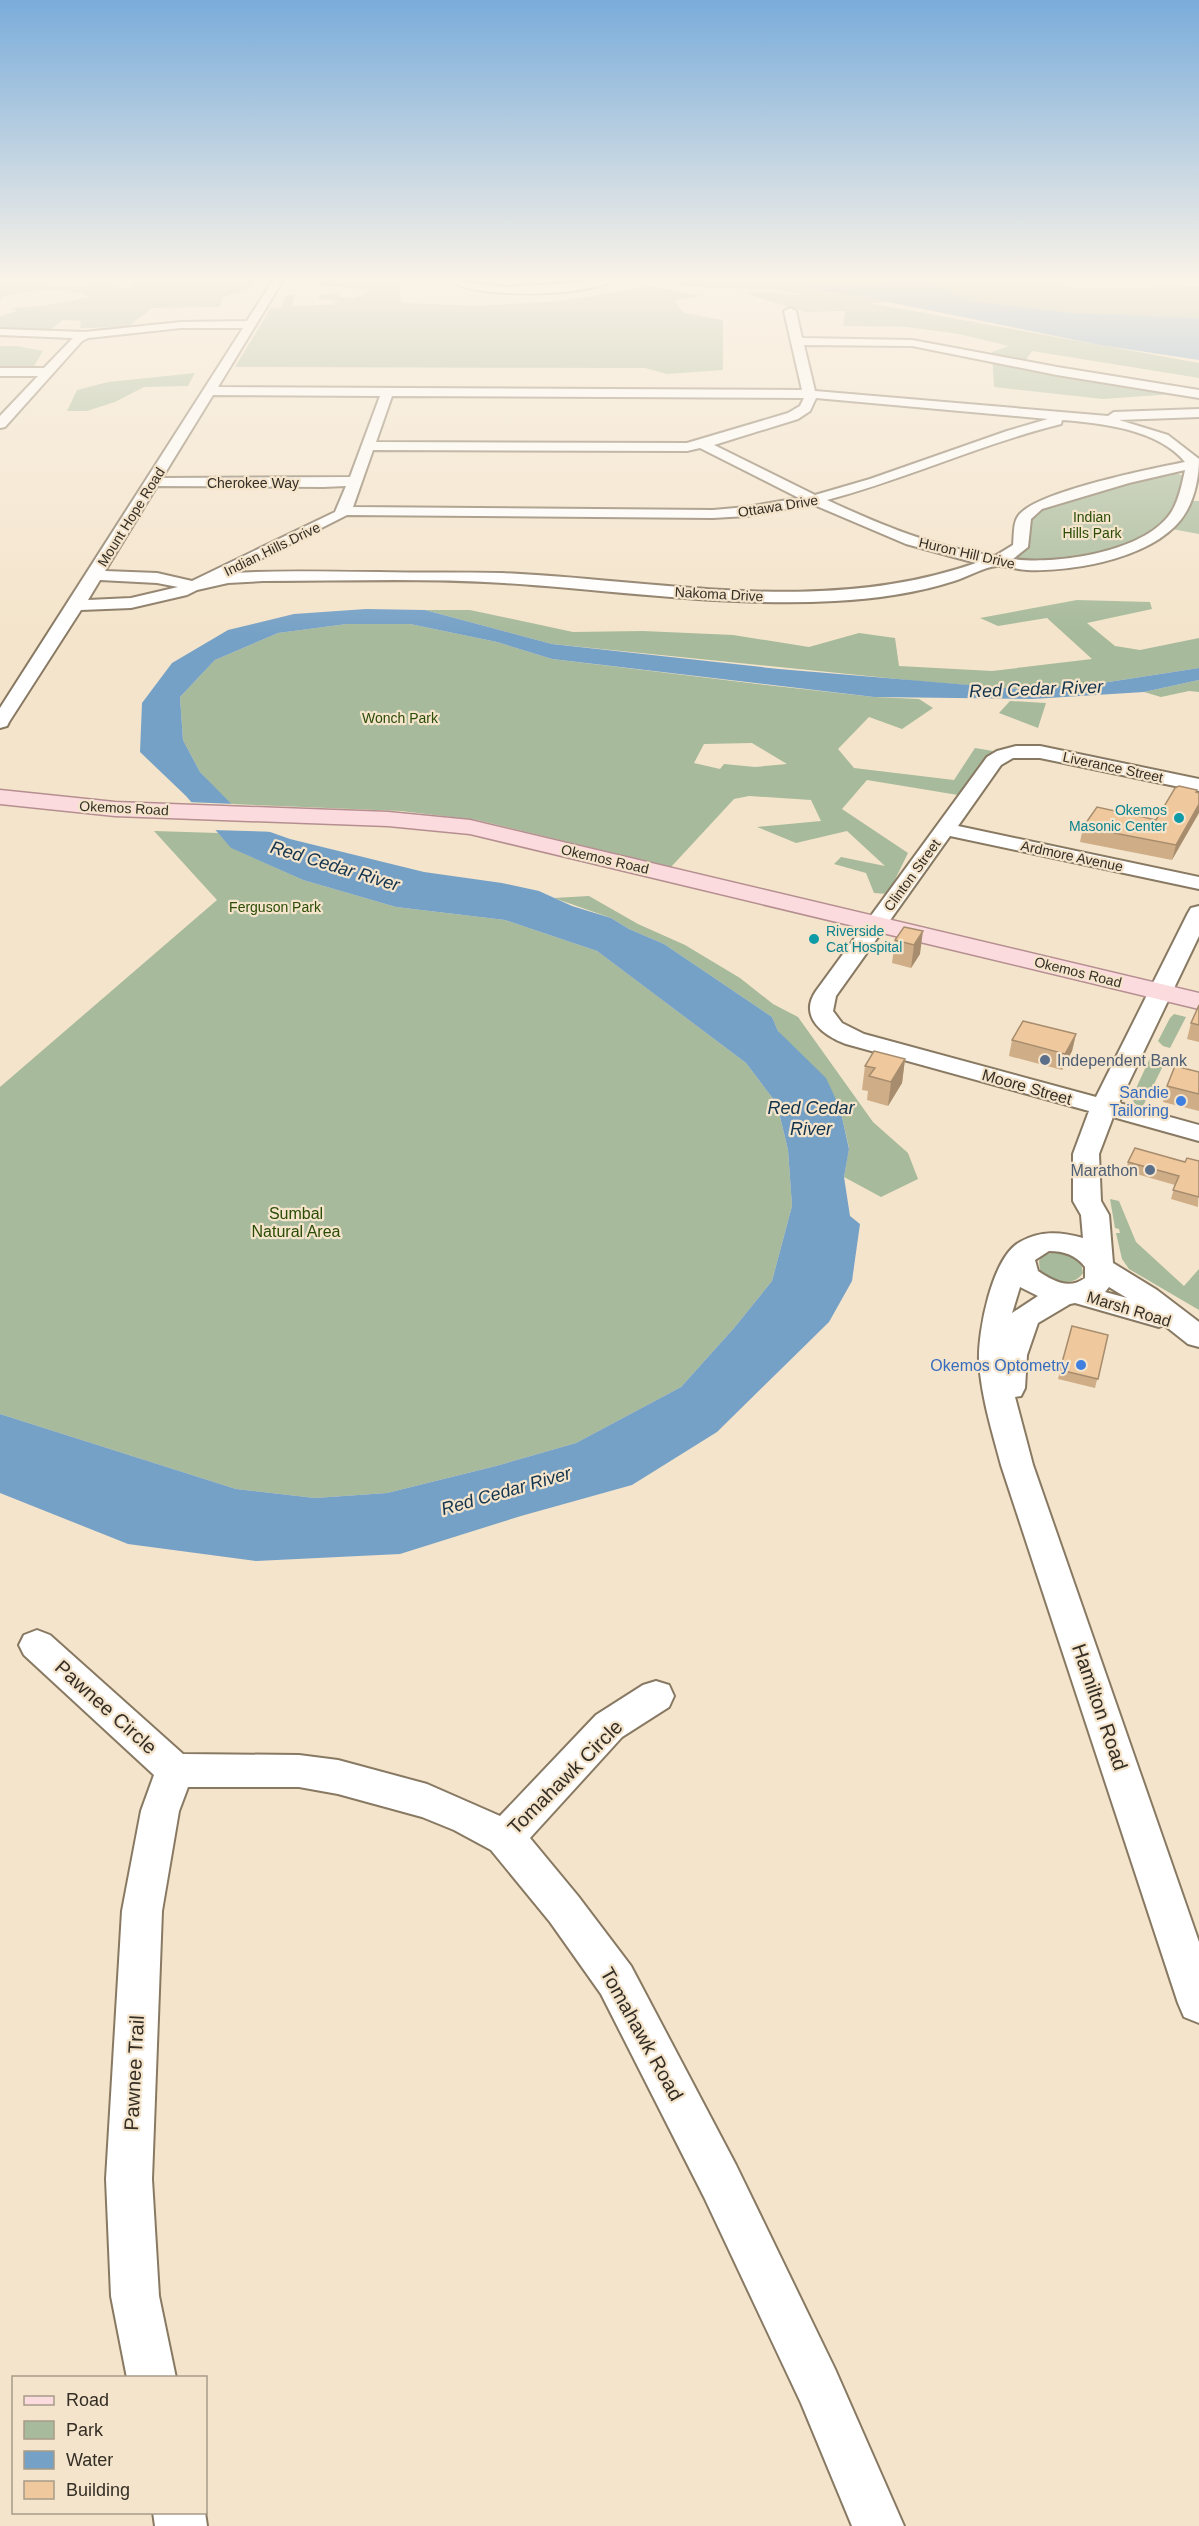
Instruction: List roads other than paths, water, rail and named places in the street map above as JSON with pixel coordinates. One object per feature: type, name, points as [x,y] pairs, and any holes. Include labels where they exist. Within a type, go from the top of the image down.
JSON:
[{"type":"main road","name":"Okemos Road","points":[[0,797],[63,805],[182,812],[388,819],[470,827],[1199,1001]]},
{"type":"street","points":[[0,424],[23,398]]},
{"type":"street","name":"Mount Hope Road","points":[[0,722],[206,398]]},
{"type":"street","points":[[307,483],[345,506],[385,398]]},
{"type":"street","points":[[367,446],[676,448],[702,444],[794,416],[808,405],[809,398]]},
{"type":"street","points":[[847,398],[1045,418]]},
{"type":"street","name":"Ottawa Drive","points":[[345,506],[713,514],[769,509],[816,501],[1045,418],[1199,413]]},
{"type":"street","points":[[1091,417],[1119,422],[1159,436],[1196,463]]},
{"type":"street","name":"Huron Hill Drive","points":[[702,444],[816,501],[893,534],[993,562],[1034,567],[1078,565],[1107,558],[1137,545],[1177,514],[1196,463]]},
{"type":"street","name":"Nakoma Drive","points":[[195,586],[228,578],[272,576],[502,578],[710,596],[815,597],[874,592],[948,578],[1008,556],[1020,547],[1024,518],[1037,506],[1126,479],[1196,463]]},
{"type":"street","name":"Cherokee Way","points":[[153,482],[354,481]]},
{"type":"street","name":"Indian Hills Drive","points":[[76,605],[149,600],[174,595],[335,518],[345,506]]},
{"type":"street","points":[[259,556],[255,565],[263,573],[272,576]]},
{"type":"street","points":[[94,575],[157,578],[195,586]]},
{"type":"street","name":"Liverance Street","points":[[1027,751],[1199,785]]},
{"type":"street","name":"Clinton Street","points":[[855,1040],[830,1026],[822,1017],[820,1006],[824,996],[994,761],[1007,753],[1027,751]]},
{"type":"street","name":"Ardmore Avenue","points":[[945,829],[1199,883]]},
{"type":"street","points":[[1100,1266],[1086,1250],[1055,1241],[1033,1245],[1024,1251],[1020,1259],[1020,1267],[1024,1276],[1044,1289],[1070,1294],[1091,1288],[1098,1283],[1101,1276],[1095,1215],[1087,1201],[1086,1154],[1104,1108],[1199,913]]},
{"type":"street","name":"Moore Street","points":[[855,1040],[1199,1133]]},
{"type":"street","points":[[1045,1242],[1071,1221],[1087,1201]]},
{"type":"street","name":"Hamilton Road","points":[[1020,1259],[1009,1276],[1002,1298],[994,1339],[995,1381],[1005,1411],[1017,1465],[1199,2003]]},
{"type":"street","name":"Marsh Road","points":[[1100,1266],[1147,1297],[1190,1331]]},
{"type":"street","name":"Marsh Road","points":[[1070,1294],[1125,1306],[1190,1331]]},
{"type":"street","name":"Hamilton Road","points":[[1005,1411],[1011,1383],[1012,1354],[1025,1317],[1070,1294]]},
{"type":"street","name":"Pawnee Circle","points":[[37,1645],[175,1770]]},
{"type":"street","name":"Tomahawk Circle","points":[[505,1838],[609,1726],[656,1696]]},
{"type":"street","name":"Tomahawk Road","points":[[175,1770],[299,1771],[338,1778],[427,1801],[468,1818],[505,1838],[564,1909],[616,1980],[725,2192],[818,2386],[878,2526]]},
{"type":"street","name":"Pawnee Trail","points":[[152,2376],[135,2296],[129,2179],[142,1911],[160,1811],[175,1770]]},
{"type":"water","name":"Red Cedar River","points":[[366,609],[425,610],[552,644],[779,669],[1017,689],[1102,683],[1199,668],[1199,680],[1144,692],[1032,699],[874,697],[552,659],[497,642],[410,624],[347,624],[278,633],[215,660],[180,697],[183,740],[200,772],[253,826],[290,839],[424,872],[502,883],[539,891],[572,906],[611,918],[629,929],[664,944],[772,1017],[778,1031],[826,1078],[840,1108],[849,1149],[844,1177],[850,1216],[860,1224],[852,1281],[829,1322],[717,1432],[632,1485],[521,1516],[400,1554],[256,1561],[128,1544],[0,1493],[0,1414],[236,1489],[315,1498],[387,1493],[496,1466],[576,1443],[681,1387],[772,1281],[792,1206],[788,1150],[777,1104],[746,1063],[597,951],[505,920],[396,907],[303,880],[231,848],[186,796],[140,752],[142,703],[172,663],[228,630],[294,614]]},
{"type":"place","name":"Okemos Masonic Center","points":[[1179,818]]},
{"type":"place","name":"Riverside Cat Hospital","points":[[814,939]]},
{"type":"place","name":"Independent Bank","points":[[1045,1060]]},
{"type":"place","name":"Sandie Tailoring","points":[[1181,1101]]},
{"type":"place","name":"Marathon","points":[[1150,1170]]},
{"type":"place","name":"Okemos Optometry","points":[[1081,1365]]},
{"type":"park label","name":"Indian Hills Park","points":[[1092,526]]},
{"type":"park label","name":"Wonch Park","points":[[400,718]]},
{"type":"park label","name":"Ferguson Park","points":[[275,907]]},
{"type":"park label","name":"Sumbal Natural Area","points":[[296,1222]]}]
